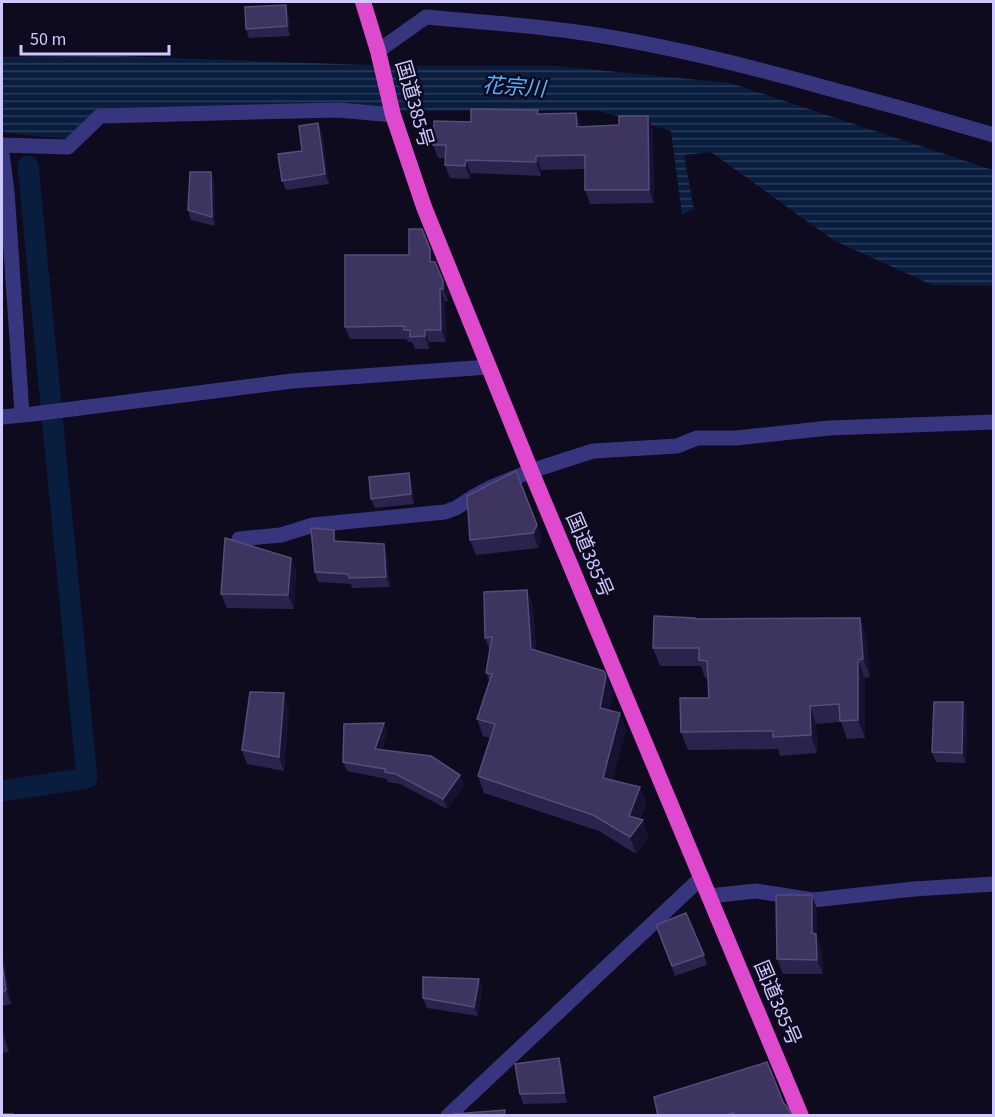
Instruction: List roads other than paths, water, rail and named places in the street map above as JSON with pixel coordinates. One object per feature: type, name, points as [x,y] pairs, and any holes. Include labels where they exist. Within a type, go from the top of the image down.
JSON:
[{"type":"highway","name":"国道385号","points":[[363,2],[379,56],[392,113],[424,207],[531,471],[801,1116]]},
{"type":"street","points":[[379,56],[426,17],[585,33],[746,65],[993,135]]},
{"type":"street","points":[[2,145],[68,147],[100,116],[338,110],[392,113]]},
{"type":"street","points":[[2,154],[28,414]]},
{"type":"street","points":[[2,417],[292,381],[489,367]]},
{"type":"street","points":[[239,539],[281,535],[313,525],[445,512],[492,487],[531,471],[593,451],[677,446],[697,438],[736,438],[829,428],[993,422]]},
{"type":"street","points":[[448,1116],[702,878]]},
{"type":"street","points":[[709,896],[756,891],[813,900],[914,889],[993,884]]},
{"type":"water","name":"花宗川","points":[[114,56],[394,66],[557,66],[730,83],[993,170],[993,286],[932,285],[833,240],[711,152],[684,155],[694,210],[682,214],[671,131],[599,111],[402,111],[339,106],[97,110],[69,138],[2,132],[2,57]]},
{"type":"waterway","points":[[2,791],[87,778],[28,166]]}]
